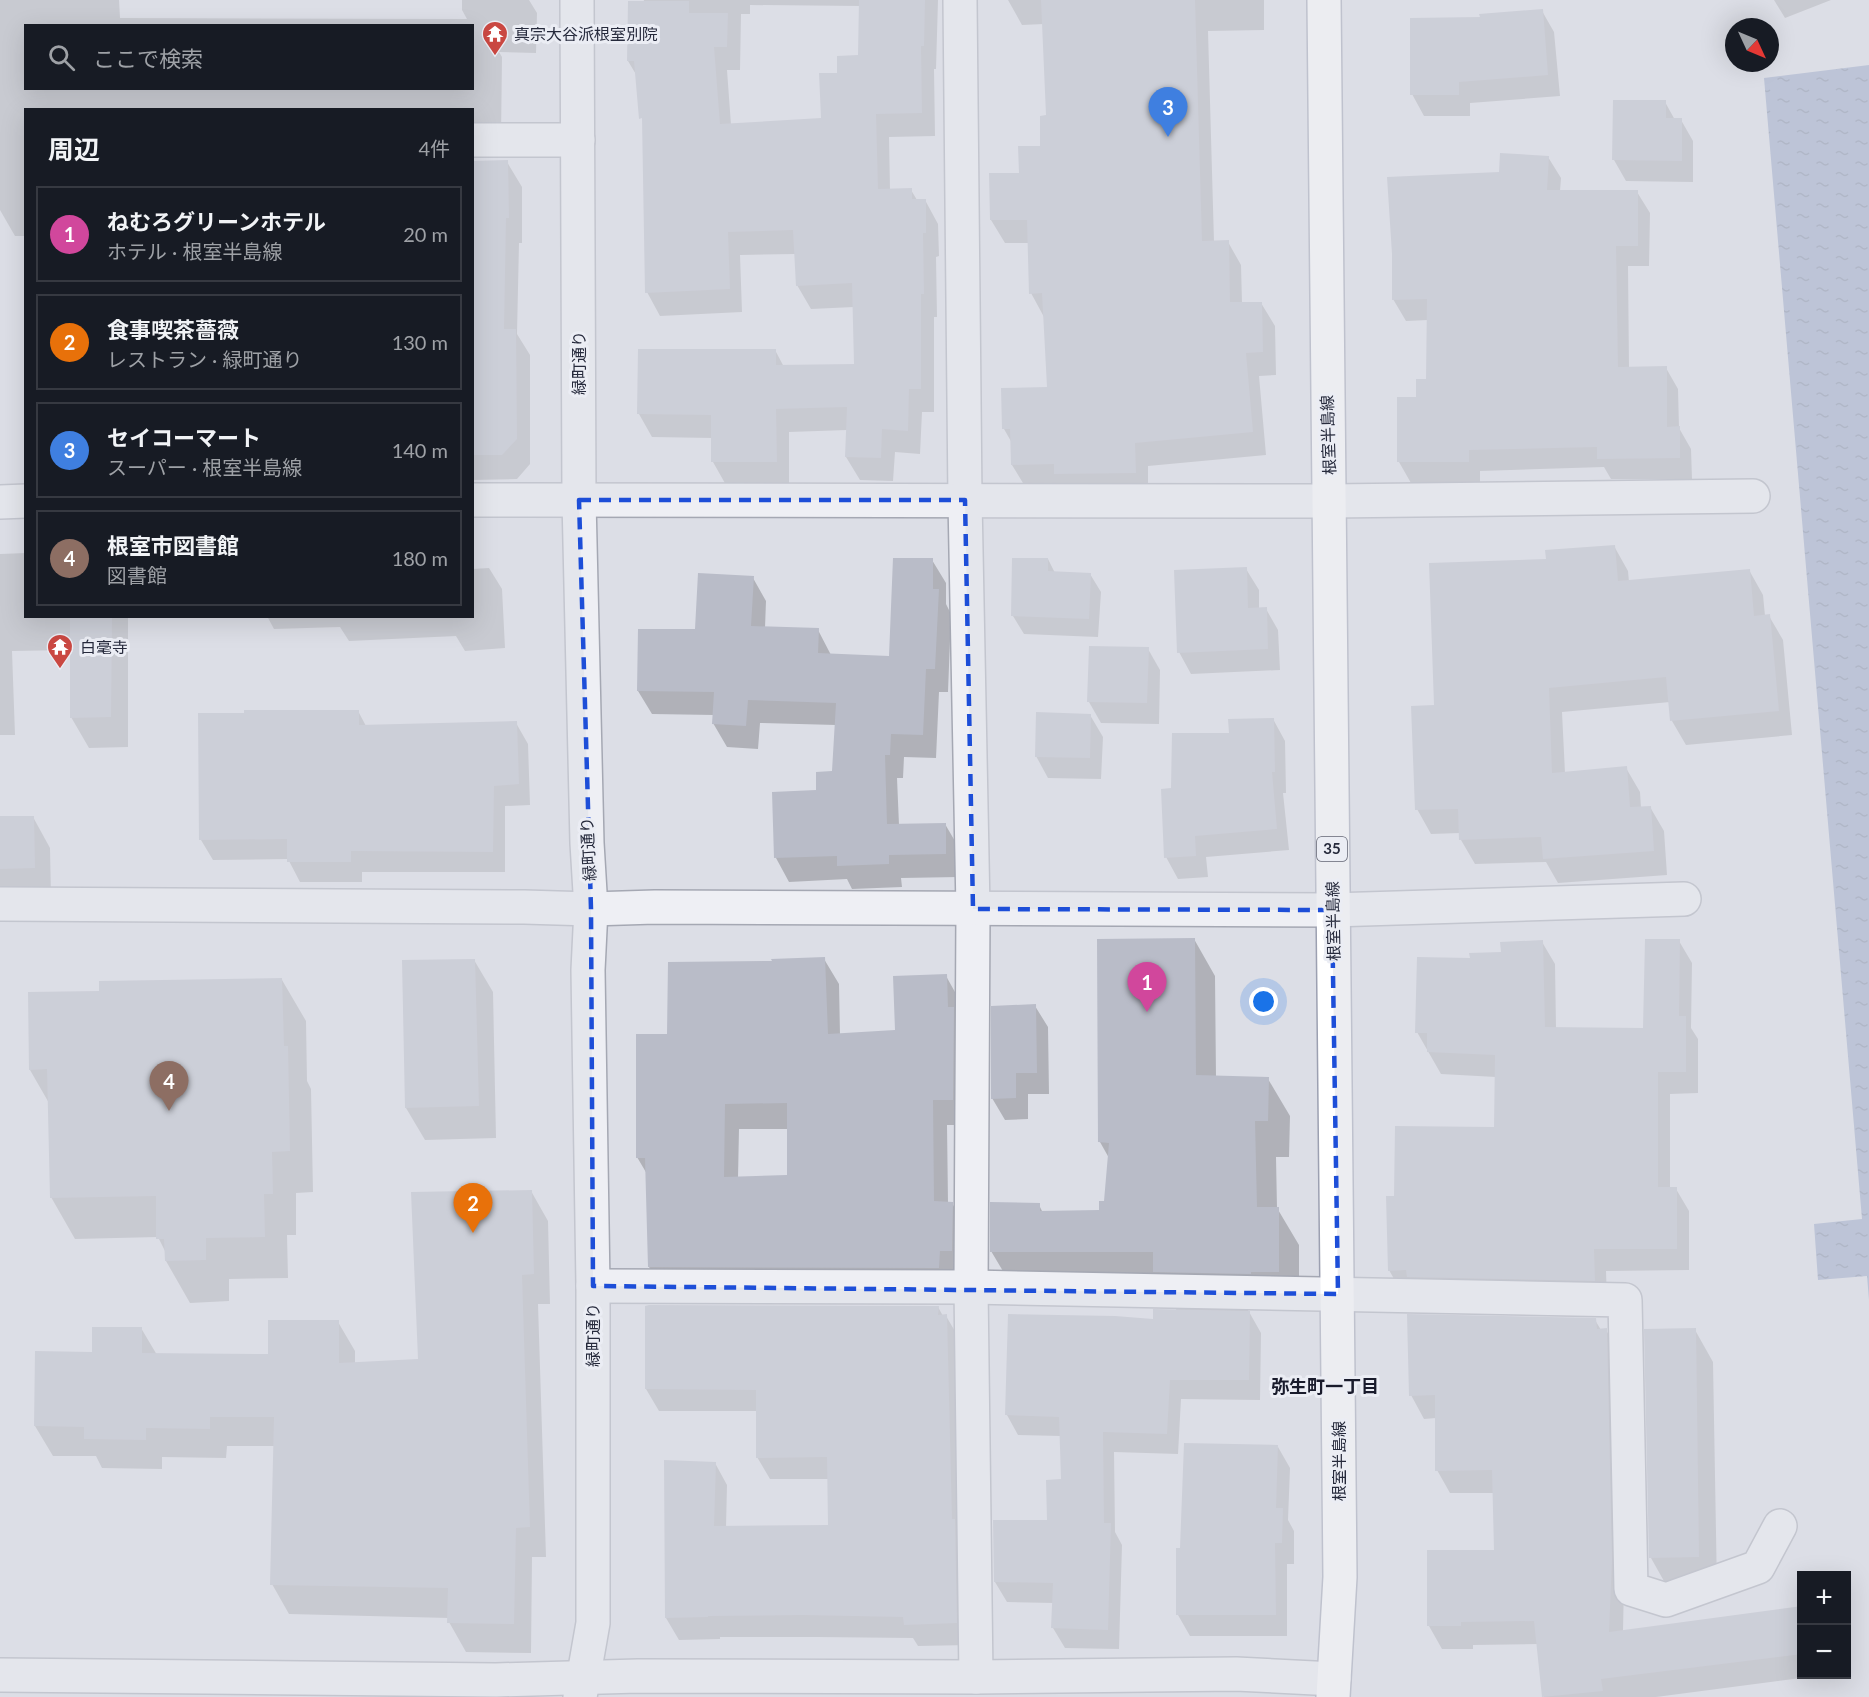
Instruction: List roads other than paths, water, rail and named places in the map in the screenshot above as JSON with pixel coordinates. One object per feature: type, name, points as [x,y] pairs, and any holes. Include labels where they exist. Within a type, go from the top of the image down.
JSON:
[{"type":"main road","name":"根室半島線","points":[[1324,0],[1340,1577],[1334,1688]]},
{"type":"street","name":"緑町通り","points":[[577,0],[579,500],[586,843],[591,909],[588,970],[593,1286],[593,1623],[582,1688]]},
{"type":"street","points":[[960,0],[965,500],[973,909],[971,1287],[976,1677]]},
{"type":"street","points":[[474,140],[578,140]]},
{"type":"street","points":[[474,500],[1330,501],[1753,496]]},
{"type":"street","points":[[0,502],[24,501]]},
{"type":"street","points":[[0,904],[591,909],[655,907],[1332,910],[1684,899]]},
{"type":"street","points":[[593,1286],[971,1287],[1625,1300],[1631,1590],[1666,1600],[1758,1568],[1780,1526]]},
{"type":"street","points":[[0,1675],[175,1687],[496,1680],[582,1688],[638,1676],[976,1677],[1236,1674],[1334,1688]]},
{"type":"water","points":[[1869,65],[1869,1300],[1867,1276],[1818,1280],[1814,1224],[1862,1219],[1764,78]]},
{"type":"place","name":"真宗大谷派根室別院","points":[[495,57]]},
{"type":"place","name":"セイコーマート","points":[[1168,137]]},
{"type":"place","name":"白毫寺","points":[[60,670]]},
{"type":"place","name":"ねむろグリーンホテル","points":[[1147,1012]]},
{"type":"place","name":"根室市図書館","points":[[169,1111]]},
{"type":"place","name":"食事喫茶薔薇","points":[[473,1233]]},
{"type":"district","name":"弥生町一丁目","points":[[1325,1387]]}]
